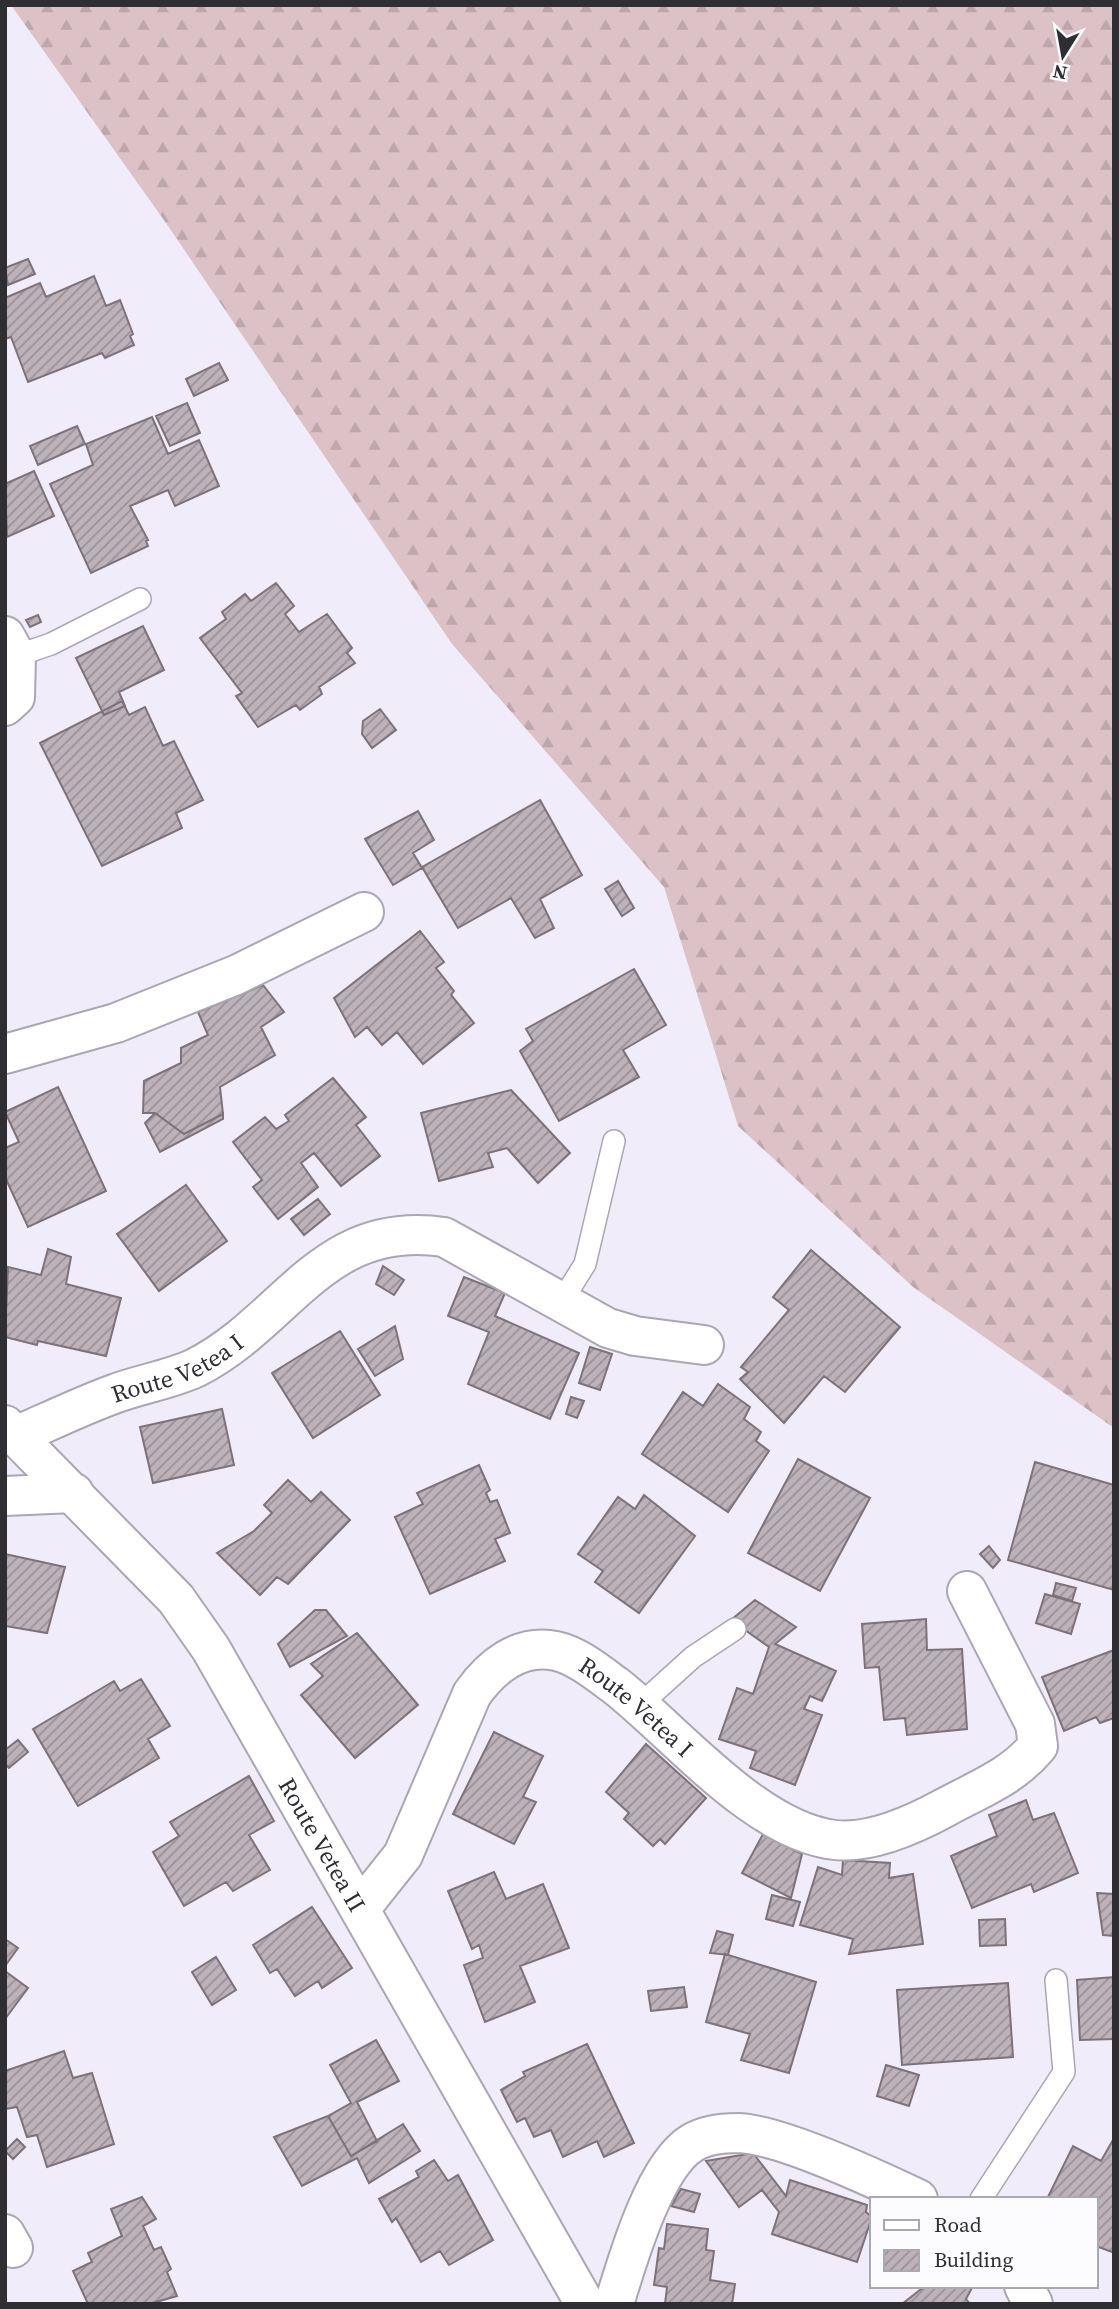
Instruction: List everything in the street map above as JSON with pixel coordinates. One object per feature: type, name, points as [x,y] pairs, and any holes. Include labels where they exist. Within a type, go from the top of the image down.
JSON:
[{"type":"street","points":[[10,646],[10,701]]},
{"type":"street","points":[[5,1054],[116,1023],[236,975],[364,912]]},
{"type":"street","name":"Route Vetea I","points":[[11,1430],[116,1393],[158,1382],[195,1367],[234,1343],[333,1259],[362,1243],[390,1236],[415,1233],[444,1237],[560,1304],[608,1328],[635,1336],[704,1345]]},
{"type":"street","name":"Route Vetea II","points":[[11,1430],[176,1599],[211,1649],[585,2304]]},
{"type":"street","points":[[5,1496],[74,1493]]},
{"type":"street","name":"Route Vetea I","points":[[359,1909],[403,1855],[472,1694],[488,1671],[509,1658],[533,1650],[557,1651],[591,1667],[639,1705],[707,1767],[774,1819],[807,1834],[837,1841],[873,1837],[931,1815],[1019,1768],[1038,1746],[1035,1724],[967,1591]]},
{"type":"street","points":[[614,2304],[628,2259],[656,2189],[672,2163],[691,2143],[712,2135],[740,2133],[787,2145],[913,2197]]},
{"type":"street","points":[[1025,2288],[1033,2304]]},
{"type":"lane","points":[[10,646],[51,644],[140,599]]},
{"type":"lane","points":[[560,1304],[585,1264],[614,1141]]},
{"type":"lane","points":[[639,1705],[693,1657],[735,1629]]},
{"type":"lane","points":[[982,2197],[1064,2072],[1056,1980]]},
{"type":"green space","points":[[11,5],[1114,5],[1114,1428],[913,1287],[738,1126],[664,887],[452,644],[166,223]]},
{"type":"building","points":[[28,259],[35,274],[8,285],[5,268]]},
{"type":"building","points":[[94,276],[106,306],[120,300],[133,334],[130,336],[134,345],[105,358],[102,353],[28,382],[11,337],[5,339],[5,298],[40,283],[46,297]]},
{"type":"building","points":[[219,363],[228,380],[194,396],[186,379]]},
{"type":"building","points":[[187,403],[200,433],[170,446],[156,416]]},
{"type":"building","points":[[152,417],[168,454],[199,440],[219,486],[175,506],[168,490],[130,506],[148,540],[148,546],[91,573],[50,484],[93,465],[86,444]]},
{"type":"building","points":[[77,426],[85,444],[38,465],[30,446]]},
{"type":"building","points":[[34,471],[54,516],[7,537],[5,484]]},
{"type":"building","points":[[276,583],[294,606],[285,614],[299,632],[327,614],[352,648],[347,653],[355,663],[319,687],[322,694],[300,710],[296,705],[258,727],[236,696],[242,693],[200,638],[226,619],[222,612],[245,594],[251,601]]},
{"type":"building","points":[[38,615],[41,622],[30,627],[26,620]]},
{"type":"building","points":[[143,626],[164,670],[119,692],[125,706],[104,715],[76,658]]},
{"type":"building","points":[[122,701],[129,715],[145,707],[163,746],[174,741],[203,800],[176,813],[182,828],[102,866],[40,743]]},
{"type":"building","points":[[380,709],[396,730],[372,748],[362,734],[363,721]]},
{"type":"building","points":[[540,800],[582,875],[540,899],[554,928],[535,938],[511,898],[458,928],[422,867]]},
{"type":"building","points":[[418,811],[434,840],[413,853],[422,868],[393,885],[365,839]]},
{"type":"building","points":[[618,881],[634,908],[622,916],[605,889]]},
{"type":"building","points":[[420,931],[444,962],[436,968],[454,991],[451,995],[474,1023],[423,1064],[397,1032],[382,1045],[367,1027],[355,1037],[334,998]]},
{"type":"building","points":[[634,969],[666,1025],[623,1050],[639,1077],[559,1121],[520,1051],[533,1041],[526,1029]]},
{"type":"building","points":[[263,985],[284,1012],[261,1027],[275,1055],[220,1087],[223,1114],[184,1134],[155,1113],[143,1113],[144,1081],[181,1063],[181,1048],[208,1035],[198,1012]]},
{"type":"building","points":[[333,1078],[366,1117],[356,1125],[380,1156],[341,1186],[314,1153],[301,1163],[318,1187],[278,1219],[253,1187],[262,1180],[233,1142],[265,1117],[276,1129],[289,1121],[285,1115]]},
{"type":"building","points":[[58,1087],[106,1191],[28,1227],[5,1177],[5,1148],[19,1142],[5,1112]]},
{"type":"building","points":[[511,1090],[570,1153],[538,1183],[507,1148],[488,1153],[493,1167],[439,1181],[421,1113]]},
{"type":"building","points":[[155,1113],[184,1134],[223,1114],[223,1119],[160,1152],[145,1123]]},
{"type":"building","points":[[186,1185],[227,1241],[159,1291],[117,1234]]},
{"type":"building","points":[[318,1199],[330,1214],[304,1235],[291,1219]]},
{"type":"building","points":[[48,1249],[71,1257],[66,1284],[121,1298],[106,1356],[38,1341],[37,1345],[5,1337],[8,1267],[41,1275]]},
{"type":"building","points":[[811,1250],[900,1327],[845,1392],[824,1376],[784,1423],[740,1379],[748,1372],[741,1367],[789,1310],[773,1297]]},
{"type":"building","points":[[383,1266],[404,1280],[394,1295],[376,1284]]},
{"type":"building","points":[[464,1277],[505,1293],[495,1316],[579,1353],[550,1419],[468,1384],[489,1332],[448,1316]]},
{"type":"building","points":[[395,1326],[403,1359],[375,1376],[358,1349]]},
{"type":"building","points":[[340,1331],[380,1395],[313,1438],[272,1373]]},
{"type":"building","points":[[590,1347],[612,1354],[600,1390],[579,1383]]},
{"type":"building","points":[[718,1384],[750,1407],[744,1419],[761,1432],[756,1441],[769,1451],[728,1512],[642,1454],[683,1392],[703,1406]]},
{"type":"building","points":[[571,1397],[584,1401],[577,1418],[566,1414]]},
{"type":"building","points":[[222,1409],[234,1465],[153,1483],[140,1427]]},
{"type":"building","points":[[798,1459],[870,1498],[820,1591],[748,1553]]},
{"type":"building","points":[[1035,1462],[1114,1485],[1114,1590],[1008,1560]]},
{"type":"building","points":[[479,1465],[490,1490],[486,1493],[490,1502],[497,1500],[510,1533],[495,1539],[505,1561],[430,1594],[395,1517],[423,1504],[417,1493]]},
{"type":"building","points":[[288,1480],[311,1502],[321,1492],[350,1520],[288,1584],[277,1577],[260,1595],[217,1553],[254,1531],[272,1513],[264,1505]]},
{"type":"building","points":[[644,1495],[695,1536],[639,1613],[595,1582],[603,1571],[578,1554],[618,1497],[635,1509]]},
{"type":"building","points":[[989,1546],[1000,1560],[993,1568],[980,1554]]},
{"type":"building","points":[[5,1554],[65,1567],[47,1633],[5,1626]]},
{"type":"building","points":[[1056,1583],[1076,1588],[1072,1601],[1053,1595]]},
{"type":"building","points":[[1045,1594],[1080,1604],[1071,1634],[1036,1623]]},
{"type":"building","points":[[755,1600],[796,1627],[775,1644],[836,1671],[822,1701],[810,1696],[804,1709],[822,1715],[795,1785],[750,1768],[756,1751],[719,1739],[737,1688],[753,1694],[769,1647],[731,1620]]},
{"type":"building","points":[[315,1610],[326,1610],[347,1636],[290,1667],[278,1644]]},
{"type":"building","points":[[926,1619],[927,1650],[962,1649],[967,1729],[907,1735],[905,1718],[884,1720],[879,1667],[865,1668],[862,1624]]},
{"type":"building","points":[[357,1633],[418,1705],[355,1758],[301,1695],[323,1676],[311,1664]]},
{"type":"building","points":[[1114,1650],[1114,1718],[1100,1723],[1096,1717],[1064,1731],[1042,1677]]},
{"type":"building","points":[[141,1679],[170,1726],[148,1739],[159,1758],[78,1806],[33,1729],[114,1681],[120,1691]]},
{"type":"building","points":[[494,1732],[543,1756],[523,1797],[536,1802],[514,1844],[453,1814]]},
{"type":"building","points":[[18,1740],[28,1752],[9,1768],[5,1764],[5,1750]]},
{"type":"building","points":[[646,1744],[706,1798],[665,1844],[660,1839],[653,1846],[624,1819],[629,1813],[606,1792]]},
{"type":"building","points":[[249,1776],[274,1821],[249,1835],[270,1870],[233,1891],[226,1882],[184,1906],[153,1852],[179,1836],[170,1822]]},
{"type":"building","points":[[1026,1800],[1033,1820],[1054,1813],[1078,1873],[1034,1892],[1031,1884],[972,1908],[951,1856],[997,1836],[989,1815]]},
{"type":"building","points":[[763,1834],[802,1854],[791,1898],[742,1873]]},
{"type":"building","points":[[843,1860],[890,1863],[889,1878],[913,1874],[923,1944],[849,1954],[853,1939],[800,1925],[818,1867],[842,1875]]},
{"type":"building","points":[[494,1872],[506,1899],[543,1884],[569,1948],[520,1966],[535,2002],[485,2022],[464,1965],[483,1958],[479,1945],[472,1949],[448,1891]]},
{"type":"building","points":[[1097,1893],[1114,1894],[1114,1936],[1103,1935]]},
{"type":"building","points":[[772,1895],[800,1902],[793,1926],[766,1919]]},
{"type":"building","points":[[312,1907],[352,1968],[322,1988],[318,1981],[295,1996],[277,1969],[270,1973],[253,1945]]},
{"type":"building","points":[[1005,1919],[1006,1945],[980,1946],[979,1920]]},
{"type":"building","points":[[717,1931],[733,1935],[728,1955],[710,1953]]},
{"type":"building","points":[[5,1939],[18,1948],[5,1966]]},
{"type":"building","points":[[725,1954],[816,1982],[789,2073],[741,2060],[750,2034],[706,2022]]},
{"type":"building","points":[[216,1957],[236,1990],[212,2005],[192,1972]]},
{"type":"building","points":[[5,1971],[28,1988],[5,2019]]},
{"type":"building","points":[[1114,1977],[1114,2039],[1080,2040],[1077,1980]]},
{"type":"building","points":[[1008,1983],[1013,2057],[902,2065],[897,1990]]},
{"type":"building","points":[[684,1987],[687,2007],[651,2011],[648,1991]]},
{"type":"building","points":[[376,2040],[399,2081],[357,2102],[377,2141],[351,2156],[328,2116],[351,2103],[330,2065]]},
{"type":"building","points":[[587,2044],[634,2143],[604,2157],[597,2141],[563,2157],[551,2130],[534,2137],[525,2118],[517,2122],[501,2090],[525,2076],[523,2072]]},
{"type":"building","points":[[64,2051],[73,2078],[92,2073],[114,2144],[47,2167],[37,2135],[27,2137],[17,2107],[5,2109],[5,2071]]},
{"type":"building","points":[[886,2065],[919,2075],[909,2106],[877,2096]]},
{"type":"building","points":[[328,2116],[351,2156],[403,2124],[420,2151],[369,2183],[357,2158],[302,2186],[274,2137]]},
{"type":"building","points":[[1114,2138],[1112,2252],[1098,2247],[1098,2197],[1048,2197],[1073,2146],[1101,2161]]},
{"type":"building","points":[[17,2139],[25,2147],[13,2159],[5,2151]]},
{"type":"building","points":[[753,2153],[786,2196],[790,2180],[867,2205],[866,2212],[870,2215],[870,2223],[857,2262],[772,2234],[779,2212],[762,2190],[739,2207],[706,2161]]},
{"type":"building","points":[[434,2160],[448,2181],[458,2175],[493,2240],[449,2265],[440,2251],[421,2262],[396,2218],[392,2222],[379,2199],[419,2177],[416,2171]]},
{"type":"building","points":[[681,2189],[700,2194],[694,2212],[671,2206]]},
{"type":"building","points":[[142,2197],[156,2219],[143,2226],[154,2250],[161,2247],[171,2269],[167,2272],[177,2296],[149,2304],[88,2304],[73,2271],[92,2262],[88,2253],[122,2236],[111,2209]]},
{"type":"building","points":[[667,2224],[708,2229],[706,2250],[714,2251],[710,2280],[735,2284],[732,2304],[665,2304],[667,2287],[654,2285],[659,2248],[664,2249]]},
{"type":"building","points":[[922,2288],[972,2288],[966,2299],[970,2304],[902,2304]]}]
